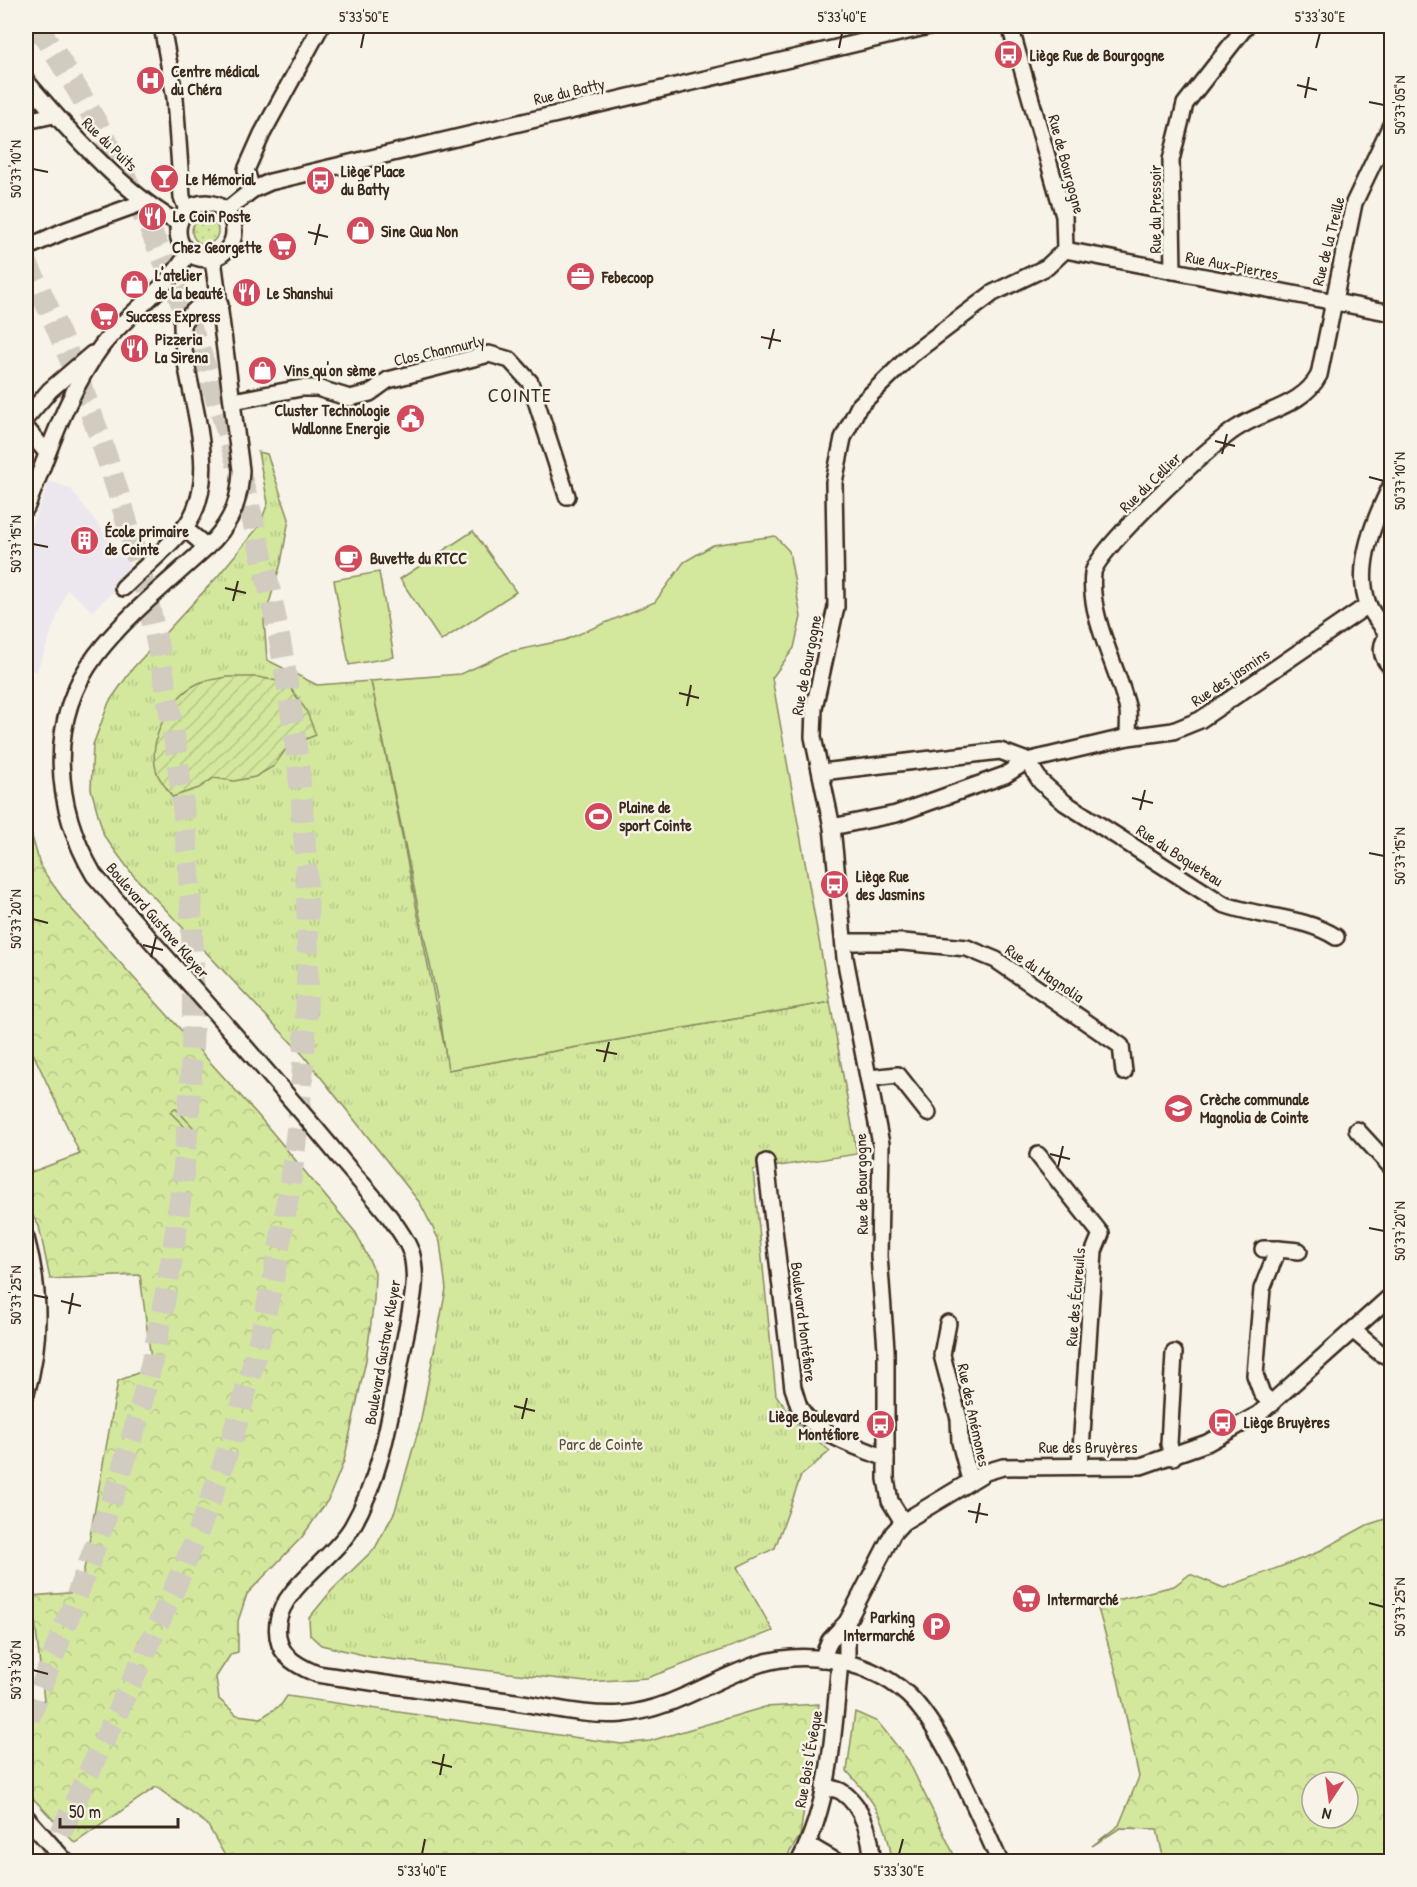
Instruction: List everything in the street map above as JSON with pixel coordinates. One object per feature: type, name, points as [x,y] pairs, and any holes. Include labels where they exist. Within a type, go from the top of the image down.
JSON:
[{"type":"street","points":[[162,26],[175,98],[183,216],[178,237],[188,253],[204,260],[222,255],[233,241],[234,224],[226,211],[215,204],[205,202],[183,216]]},
{"type":"street","points":[[252,190],[246,170],[262,134],[321,26]]},
{"type":"street","name":"Rue du Batty","points":[[226,211],[252,190],[270,182],[929,26]]},
{"type":"street","name":"Rue de Bourgogne","points":[[886,1458],[886,1349],[879,1256],[881,1154],[870,1078],[844,942],[832,827],[813,737],[814,708],[828,655],[836,607],[834,482],[843,438],[859,406],[911,355],[993,293],[1047,267],[1065,250],[1064,216],[1010,26]]},
{"type":"street","name":"Rue du Pressoir","points":[[1173,271],[1171,160],[1185,104],[1222,53],[1246,26]]},
{"type":"street","name":"Rue du Puits","points":[[26,81],[54,115],[144,202],[183,216]]},
{"type":"street","points":[[26,121],[54,115]]},
{"type":"street","name":"Rue de la Treille","points":[[1332,302],[1354,203],[1392,123]]},
{"type":"street","points":[[26,249],[64,231],[144,202]]},
{"type":"street","name":"Rue Aux-Pierres","points":[[1065,250],[1392,313]]},
{"type":"street","points":[[26,418],[50,390],[102,346],[177,269],[188,253]]},
{"type":"street","name":"Boulevard Gustave Kleyer","points":[[213,259],[241,470],[239,497],[225,527],[207,547],[108,639],[90,664],[69,707],[60,754],[61,777],[69,825],[78,848],[94,875],[304,1114],[390,1220],[412,1253],[414,1285],[386,1440],[372,1485],[351,1528],[330,1555],[287,1599],[279,1619],[277,1640],[285,1657],[298,1667],[317,1674],[598,1714],[652,1709],[692,1695],[748,1667],[772,1659],[822,1659],[843,1662],[885,1678],[909,1696],[920,1709],[945,1748],[1000,1862]]},
{"type":"street","name":"Rue du Cellier","points":[[1128,737],[1128,712],[1092,597],[1093,570],[1108,549],[1145,511],[1236,428],[1311,390],[1319,375],[1332,302]]},
{"type":"street","points":[[123,588],[184,528],[202,490],[203,461],[183,350],[182,322],[196,309],[220,305]]},
{"type":"street","points":[[26,508],[47,453],[81,380],[102,346]]},
{"type":"street","name":"Clos Chanmurly","points":[[233,401],[301,388],[317,388],[350,398],[370,393],[388,380],[489,354],[510,360],[530,382],[567,496]]},
{"type":"street","points":[[26,428],[47,453]]},
{"type":"street","points":[[1392,484],[1371,537],[1364,565],[1368,605],[1390,634],[1382,648],[1386,662],[1392,667]]},
{"type":"street","points":[[184,528],[207,547]]},
{"type":"street","name":"Rue des jasmins","points":[[832,827],[896,814],[1005,775],[1026,761],[1128,737],[1173,730],[1200,720],[1368,605]]},
{"type":"street","points":[[822,772],[1000,751],[1026,761]]},
{"type":"street","name":"Rue du Boqueteau","points":[[1026,761],[1041,782],[1065,803],[1223,904],[1245,913],[1319,926],[1336,937]]},
{"type":"street","name":"Rue du Magnolia","points":[[844,942],[903,942],[967,948],[996,960],[1122,1046],[1124,1072]]},
{"type":"street","points":[[870,1078],[898,1075],[928,1113]]},
{"type":"street","points":[[1357,1130],[1392,1168]]},
{"type":"street","name":"Rue des Écureuils","points":[[1038,1155],[1107,1234],[1094,1251],[1080,1466]]},
{"type":"street","name":"Boulevard Montéfiore","points":[[766,1162],[793,1388],[801,1410],[815,1425],[857,1448],[886,1458]]},
{"type":"street","points":[[26,1238],[33,1270],[37,1309],[36,1347],[26,1394]]},
{"type":"street","points":[[1272,1404],[1262,1394],[1255,1375],[1262,1289],[1270,1249],[1299,1251]]},
{"type":"street","name":"Rue des Bruyères","points":[[903,1522],[970,1480],[1003,1467],[1141,1466],[1173,1457],[1240,1427],[1272,1404],[1392,1295]]},
{"type":"street","name":"Rue des Anémones","points":[[948,1323],[942,1355],[959,1419],[960,1442],[970,1480]]},
{"type":"street","points":[[1354,1331],[1380,1353],[1392,1358]]},
{"type":"street","points":[[1173,1457],[1169,1444],[1174,1353]]},
{"type":"street","points":[[822,1659],[830,1640],[847,1622],[889,1540],[903,1522],[890,1501],[886,1479],[886,1458]]},
{"type":"street","name":"Rue Bois l'Évêque","points":[[799,1862],[808,1845],[824,1787],[847,1622]]},
{"type":"street","points":[[824,1787],[842,1791],[857,1808],[866,1826],[872,1862]]},
{"type":"street","points":[[26,1817],[66,1862]]},
{"type":"street","points":[[808,1845],[837,1862]]},
{"type":"shaded area","points":[[50,481],[71,489],[135,572],[92,611],[67,589],[37,672],[26,668],[26,540]]},
{"type":"green space","points":[[205,218],[214,222],[218,231],[214,240],[205,244],[196,240],[192,231],[196,222]]},
{"type":"green space","name":"Parc de Cointe","points":[[258,452],[267,454],[289,519],[281,563],[264,620],[267,660],[317,685],[371,681],[449,1070],[830,1002],[857,1154],[753,1170],[776,1395],[797,1424],[830,1451],[801,1476],[775,1548],[737,1567],[773,1631],[647,1678],[586,1682],[372,1657],[321,1645],[310,1635],[309,1618],[332,1590],[375,1548],[395,1511],[420,1424],[446,1289],[440,1242],[420,1203],[304,1056],[133,875],[104,836],[91,789],[93,745],[109,702],[133,668],[218,576],[259,526],[268,503]]},
{"type":"green space","points":[[473,531],[516,592],[441,641],[400,579]]},
{"type":"green space","name":"Plaine de sport Cointe","points":[[775,536],[789,551],[801,617],[794,648],[772,678],[830,1002],[448,1070],[438,1003],[371,681],[461,674],[509,652],[565,640],[655,602],[684,562],[713,545]]},
{"type":"green space","points":[[379,572],[394,657],[349,665],[334,580]]},
{"type":"green space","points":[[226,677],[258,677],[287,683],[306,710],[316,735],[288,746],[274,766],[255,777],[234,781],[214,778],[199,788],[172,797],[158,776],[154,761],[158,734],[163,721],[178,698],[188,689],[202,682]]},
{"type":"green space","points":[[26,826],[29,826],[41,868],[67,904],[257,1114],[356,1233],[375,1272],[374,1300],[366,1360],[344,1461],[328,1500],[302,1537],[247,1594],[238,1621],[238,1652],[231,1654],[216,1677],[219,1699],[237,1715],[261,1718],[281,1705],[287,1696],[621,1744],[650,1741],[765,1707],[819,1704],[800,1836],[784,1861],[228,1861],[207,1824],[156,1787],[75,1843],[29,1794],[26,1787],[26,1705],[44,1700],[32,1596],[80,1592],[118,1381],[152,1367],[140,1275],[50,1279],[39,1226],[26,1205],[26,1174],[80,1154],[26,1038]]},
{"type":"green space","points":[[175,1108],[194,1128],[190,1132],[170,1112]]},
{"type":"green space","points":[[1391,1517],[1391,1861],[1164,1861],[1157,1829],[1120,1828],[1092,1846],[1119,1825],[1139,1777],[1118,1679],[1097,1605],[1174,1586],[1190,1574],[1224,1588],[1314,1554],[1367,1525]]},
{"type":"green space","points":[[855,1712],[878,1722],[908,1760],[957,1861],[892,1861],[887,1834],[878,1812],[847,1771]]},
{"type":"tunnel","points":[[37,26],[89,110],[136,198],[176,290],[211,383],[250,510],[279,638],[298,767],[307,896],[306,1026],[294,1156],[272,1285],[239,1415],[199,1530],[151,1641],[48,1862]]},
{"type":"tunnel","points":[[26,261],[82,389],[127,522],[160,658],[182,796],[192,935],[191,1075],[178,1214],[154,1352],[114,1495],[26,1726]]},
{"type":"place","name":"Liège Rue de Bourgogne","points":[[1009,55]]},
{"type":"place","name":"Centre médical du Chéra","points":[[150,80]]},
{"type":"place","name":"Le Mémorial","points":[[165,179]]},
{"type":"place","name":"Liège Place du Batty","points":[[320,180]]},
{"type":"place","name":"Le Coin Poste","points":[[152,216]]},
{"type":"place","name":"Sine Qua Non","points":[[360,231]]},
{"type":"place","name":"Chez Georgette","points":[[283,247]]},
{"type":"place","name":"Febecoop","points":[[581,277]]},
{"type":"place","name":"L'atelier de la beauté","points":[[134,284]]},
{"type":"place","name":"Le Shanshui","points":[[246,293]]},
{"type":"place","name":"Success Express","points":[[105,316]]},
{"type":"place","name":"Pizzeria La Sirena","points":[[134,348]]},
{"type":"place","name":"Vins qu'on sème","points":[[262,370]]},
{"type":"place","name":"Cluster Technologie Wallonne Energie","points":[[411,419]]},
{"type":"place","name":"École primaire de Cointe","points":[[84,540]]},
{"type":"place","name":"Buvette du RTCC","points":[[349,558]]},
{"type":"place","name":"Plaine de sport Cointe","points":[[598,816]]},
{"type":"place","name":"Liège Rue des Jasmins","points":[[835,885]]},
{"type":"place","name":"Crèche communale Magnolia de Cointe","points":[[1179,1108]]},
{"type":"place","name":"Liège Bruyères","points":[[1223,1422]]},
{"type":"place","name":"Liège Boulevard Montéfiore","points":[[880,1425]]},
{"type":"place","name":"Intermarché","points":[[1026,1599]]},
{"type":"place","name":"Parking Intermarché","points":[[936,1626]]},
{"type":"district","name":"COINTE","points":[[520,395]]}]
